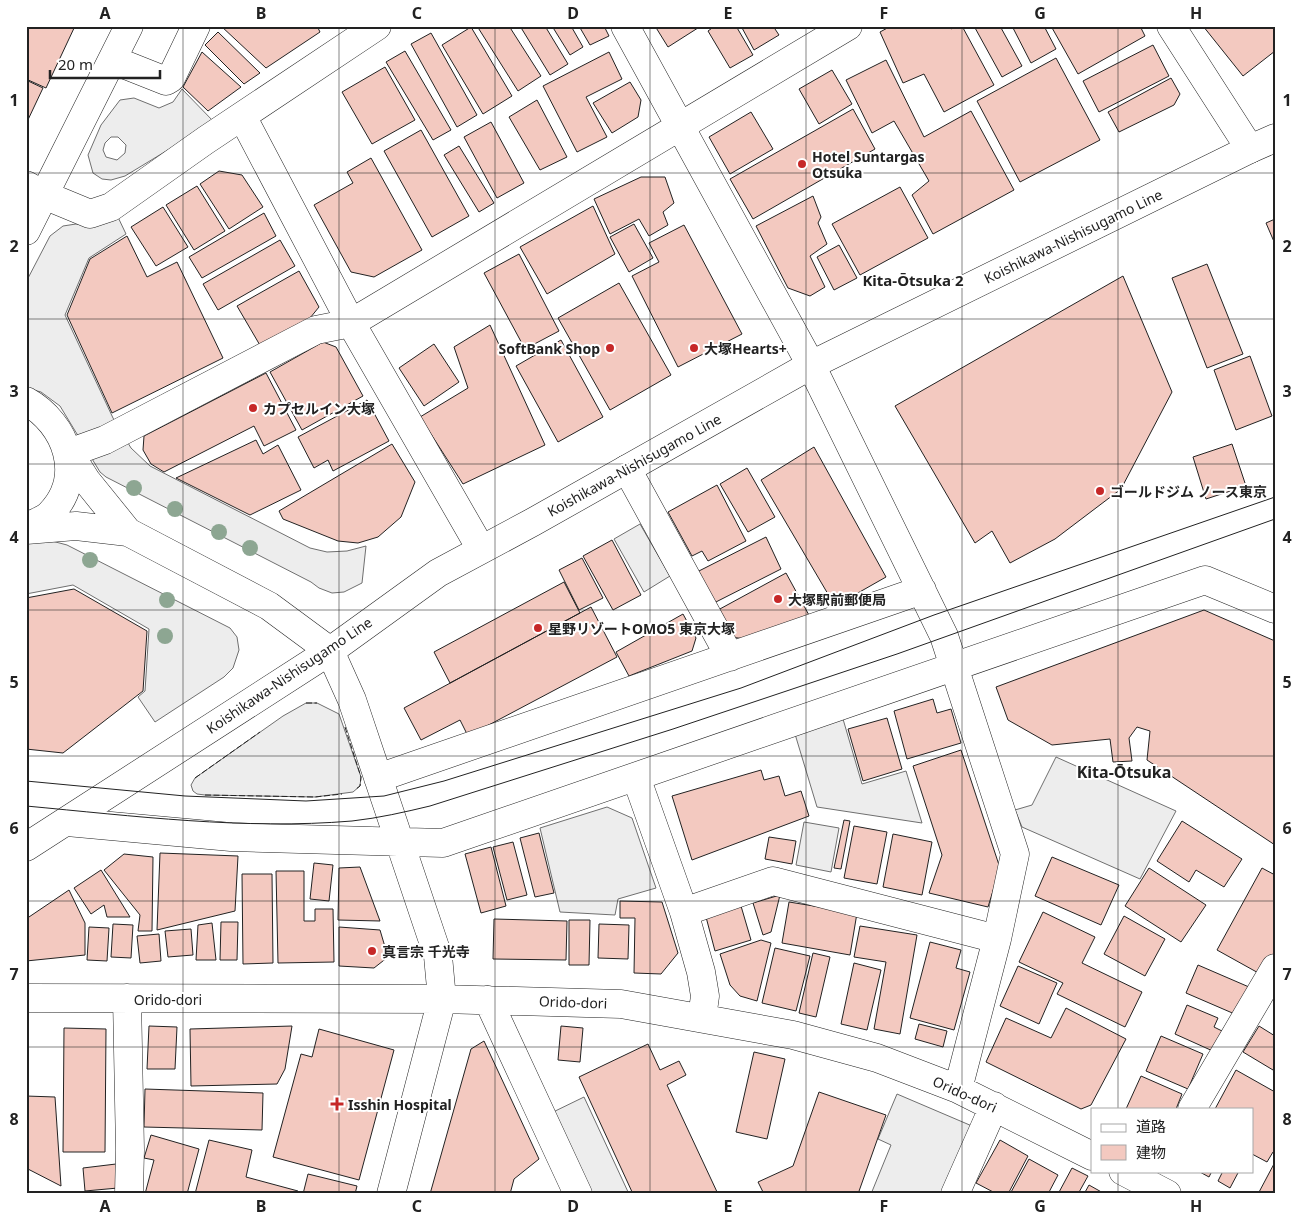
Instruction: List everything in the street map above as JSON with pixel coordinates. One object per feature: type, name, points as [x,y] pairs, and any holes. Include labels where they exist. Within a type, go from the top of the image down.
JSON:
[{"type":"street","points":[[26,231],[35,190],[113,60],[129,26]]},
{"type":"street","points":[[113,60],[166,81],[171,78],[196,26]]},
{"type":"street","points":[[35,190],[90,214],[111,207],[242,116],[377,26]]},
{"type":"street","points":[[625,26],[811,365],[944,636],[1015,854],[997,939],[958,1089]]},
{"type":"street","points":[[69,453],[105,440],[316,330],[351,323],[848,26]]},
{"type":"street","points":[[1171,26],[1250,149]]},
{"type":"street","points":[[242,116],[351,323],[481,550]]},
{"type":"street","name":"Koishikawa-Nishisugamo Line","points":[[26,847],[330,651],[438,573],[811,365],[1275,138]]},
{"type":"street","points":[[26,401],[38,408],[49,418],[86,480],[128,532]]},
{"type":"street","points":[[26,529],[49,515],[64,496],[68,477],[69,453]]},
{"type":"street","points":[[627,469],[730,657]]},
{"type":"street","points":[[26,529],[76,526],[128,532],[269,606],[330,651],[352,700],[438,956],[442,999],[391,1194]]},
{"type":"street","points":[[67,822],[231,837],[443,842],[1205,580],[1275,609]]},
{"type":"street","points":[[378,778],[922,590]]},
{"type":"street","points":[[636,777],[684,912],[701,972],[704,996],[702,1018]]},
{"type":"street","points":[[684,912],[773,881],[997,939]]},
{"type":"street","points":[[1193,1108],[1275,968]]},
{"type":"street","name":"Orido-dori","points":[[26,998],[442,999],[621,1004],[793,1035],[877,1058],[958,1089],[1091,1155]]},
{"type":"street","points":[[127,998],[129,1194]]},
{"type":"street","points":[[488,1000],[578,1194]]},
{"type":"street","points":[[955,1194],[994,1106]]},
{"type":"street","points":[[1125,1172],[1157,1183]]},
{"type":"shaded area","points":[[182,89],[214,122],[125,176],[111,180],[102,179],[93,173],[88,155],[101,125],[120,100],[134,98],[159,108],[173,102]],"holes":[[[111,137],[118,137],[126,145],[125,153],[117,160],[106,157],[103,150],[105,143]]]},
{"type":"shaded area","points":[[116,213],[126,234],[89,258],[65,315],[113,418],[131,448],[150,466],[310,548],[327,552],[347,551],[366,546],[362,583],[344,592],[332,593],[319,588],[311,582],[106,477],[100,472],[60,406],[41,392],[26,388],[26,282],[50,236],[63,226],[76,224],[93,225]]},
{"type":"shaded area","points":[[640,524],[670,576],[644,592],[614,539]]},
{"type":"shaded area","points":[[52,541],[67,545],[230,628],[237,637],[239,650],[233,668],[224,677],[155,722],[138,697],[145,691],[149,629],[73,585],[26,594],[26,542]]},
{"type":"shaded area","points":[[306,703],[317,703],[339,714],[361,777],[360,786],[353,792],[315,797],[205,795],[197,794],[193,791],[191,785],[195,778],[283,716]]},
{"type":"shaded area","points":[[843,719],[862,784],[906,771],[922,823],[817,807],[795,734]]},
{"type":"shaded area","points":[[1056,757],[1176,811],[1140,879],[1022,827],[1015,810],[1032,805]]},
{"type":"shaded area","points":[[607,807],[632,818],[656,888],[618,899],[615,915],[560,912],[540,828]]},
{"type":"shaded area","points":[[804,822],[839,828],[831,872],[796,865]]},
{"type":"shaded area","points":[[897,1094],[972,1126],[943,1194],[871,1194],[891,1145],[878,1139]]},
{"type":"shaded area","points":[[584,1097],[629,1194],[584,1194],[547,1115]]},
{"type":"building","points":[[26,26],[75,26],[46,88],[26,79]]},
{"type":"building","points":[[221,26],[317,26],[320,32],[266,68]]},
{"type":"building","points":[[477,26],[509,26],[541,76],[518,91]]},
{"type":"building","points":[[520,26],[545,26],[568,64],[550,75]]},
{"type":"building","points":[[552,26],[571,26],[583,47],[570,55]]},
{"type":"building","points":[[579,26],[604,26],[609,36],[590,45]]},
{"type":"building","points":[[655,26],[701,26],[668,47]]},
{"type":"building","points":[[715,26],[736,26],[753,55],[730,68],[708,31]]},
{"type":"building","points":[[741,26],[773,26],[779,35],[754,50]]},
{"type":"building","points":[[891,26],[950,26],[951,29],[956,26],[962,26],[994,85],[944,112],[924,74],[903,83],[880,32]]},
{"type":"building","points":[[974,26],[1000,26],[1022,66],[1002,77]]},
{"type":"building","points":[[1012,26],[1044,26],[1056,49],[1031,63]]},
{"type":"building","points":[[1051,26],[1140,26],[1145,36],[1078,74]]},
{"type":"building","points":[[1203,26],[1275,26],[1275,51],[1243,76]]},
{"type":"building","points":[[471,27],[512,96],[483,114],[442,45]]},
{"type":"building","points":[[218,32],[260,73],[244,84],[205,45]]},
{"type":"building","points":[[431,33],[477,115],[457,127],[411,44]]},
{"type":"building","points":[[1153,45],[1169,76],[1099,112],[1083,81]]},
{"type":"building","points":[[405,51],[451,130],[433,140],[386,62]]},
{"type":"building","points":[[202,52],[241,87],[208,111],[183,87]]},
{"type":"building","points":[[609,52],[622,79],[586,97],[607,137],[577,152],[543,86]]},
{"type":"building","points":[[1056,58],[1100,140],[1020,182],[977,101]]},
{"type":"building","points":[[886,60],[924,137],[971,111],[1014,190],[933,234],[912,195],[929,181],[894,121],[872,133],[846,80]]},
{"type":"building","points":[[385,67],[415,120],[372,144],[342,92]]},
{"type":"building","points":[[832,70],[852,104],[819,124],[799,89]]},
{"type":"building","points":[[1171,78],[1180,94],[1174,105],[1119,132],[1108,112]]},
{"type":"building","points":[[26,80],[43,88],[26,124]]},
{"type":"building","points":[[630,82],[641,100],[638,117],[612,133],[593,103]]},
{"type":"building","points":[[537,100],[567,157],[540,170],[509,117]]},
{"type":"building","name":"Hotel Suntargas Otsuka","points":[[853,109],[875,149],[753,219],[730,179]]},
{"type":"building","points":[[751,112],[773,149],[730,174],[709,137]]},
{"type":"building","points":[[491,122],[524,183],[497,198],[464,137]]},
{"type":"building","points":[[421,130],[469,216],[432,237],[384,151]]},
{"type":"building","points":[[459,146],[494,203],[479,212],[444,155]]},
{"type":"building","points":[[371,158],[422,250],[374,277],[351,272],[314,205],[353,183],[347,172]]},
{"type":"building","points":[[219,171],[242,175],[263,207],[229,229],[200,184]]},
{"type":"building","points":[[641,177],[665,177],[674,203],[663,212],[668,225],[649,236],[639,219],[610,234],[594,199]]},
{"type":"building","points":[[197,186],[225,231],[194,250],[166,205]]},
{"type":"building","points":[[900,187],[928,238],[860,275],[832,224]]},
{"type":"building","points":[[813,196],[821,217],[818,223],[827,244],[810,256],[825,287],[810,296],[788,288],[756,226]]},
{"type":"building","points":[[593,206],[615,254],[547,294],[520,247]]},
{"type":"building","points":[[163,207],[188,247],[156,266],[131,227]]},
{"type":"building","points":[[264,213],[276,236],[202,278],[189,257]]},
{"type":"building","points":[[1275,219],[1275,244],[1266,223]]},
{"type":"building","points":[[634,224],[653,258],[629,272],[610,237]]},
{"type":"building","points":[[684,225],[742,334],[678,367],[632,276],[659,262],[649,243]]},
{"type":"building","points":[[127,236],[147,277],[177,262],[223,358],[112,413],[67,315],[90,259]]},
{"type":"building","points":[[280,240],[295,266],[218,310],[203,284]]},
{"type":"building","points":[[839,245],[857,278],[834,290],[817,257]]},
{"type":"building","points":[[519,254],[559,331],[525,349],[484,273]]},
{"type":"building","points":[[1207,264],[1243,354],[1207,368],[1172,278]]},
{"type":"building","points":[[299,271],[319,307],[310,318],[261,347],[237,306]]},
{"type":"building","points":[[1123,276],[1172,392],[1121,489],[1055,539],[1010,563],[992,531],[975,543],[895,406]]},
{"type":"building","points":[[619,283],[671,375],[610,410],[558,318]]},
{"type":"building","points":[[490,325],[545,445],[463,484],[420,417],[468,388],[454,347]]},
{"type":"building","points":[[561,340],[603,417],[558,442],[516,366]]},
{"type":"building","points":[[323,342],[336,347],[363,396],[302,430],[270,372]]},
{"type":"building","points":[[434,344],[459,382],[424,406],[399,368]]},
{"type":"building","points":[[1250,356],[1272,416],[1236,430],[1214,370]]},
{"type":"building","points":[[266,373],[296,430],[264,446],[254,426],[164,472],[151,464],[143,450],[144,436]]},
{"type":"building","points":[[367,400],[389,441],[333,471],[328,460],[314,468],[298,437]]},
{"type":"building","points":[[256,440],[263,454],[278,445],[301,490],[250,515],[176,478]]},
{"type":"building","points":[[392,444],[415,482],[401,517],[378,537],[358,543],[338,541],[283,519],[279,511]]},
{"type":"building","points":[[1232,444],[1246,486],[1206,499],[1193,457]]},
{"type":"building","points":[[814,447],[886,577],[835,606],[761,480]]},
{"type":"building","points":[[747,468],[775,517],[748,532],[720,484]]},
{"type":"building","points":[[717,485],[746,541],[708,561],[702,551],[692,556],[668,512]]},
{"type":"building","points":[[766,537],[781,569],[708,606],[693,574]]},
{"type":"building","points":[[612,540],[641,595],[613,610],[583,556]]},
{"type":"building","points":[[582,558],[603,598],[579,610],[559,570]]},
{"type":"building","points":[[786,573],[810,617],[746,639],[730,637],[718,610]]},
{"type":"building","points":[[564,582],[580,613],[450,683],[434,652]]},
{"type":"building","points":[[74,589],[147,631],[143,691],[63,753],[26,749],[26,598]]},
{"type":"building","points":[[591,607],[617,657],[468,736],[460,720],[421,740],[404,708]]},
{"type":"building","points":[[1204,610],[1275,641],[1275,845],[1147,760],[1150,731],[1137,727],[1129,738],[1132,761],[1113,762],[1110,739],[1052,745],[1008,720],[996,687]]},
{"type":"building","points":[[683,614],[696,638],[692,651],[629,676],[616,652]]},
{"type":"building","points":[[933,699],[937,713],[951,709],[961,743],[907,759],[894,711]]},
{"type":"building","points":[[887,718],[902,769],[863,781],[848,729]]},
{"type":"building","points":[[961,750],[1000,868],[988,907],[929,893],[942,855],[913,766]]},
{"type":"building","points":[[761,770],[764,780],[779,776],[785,796],[801,791],[809,816],[692,860],[672,796]]},
{"type":"building","points":[[844,820],[850,821],[841,869],[834,868]]},
{"type":"building","points":[[1182,821],[1242,859],[1224,887],[1196,870],[1189,882],[1157,861]]},
{"type":"building","points":[[854,826],[887,832],[877,884],[844,878]]},
{"type":"building","points":[[539,833],[554,893],[535,897],[520,838]]},
{"type":"building","points":[[893,834],[932,842],[922,895],[883,887]]},
{"type":"building","points":[[769,837],[796,841],[792,864],[765,859]]},
{"type":"building","points":[[513,842],[527,895],[507,900],[493,847]]},
{"type":"building","points":[[491,847],[506,906],[481,913],[465,854]]},
{"type":"building","points":[[160,853],[238,856],[235,911],[157,930]]},
{"type":"building","points":[[124,854],[153,857],[152,931],[138,931],[140,915],[104,870]]},
{"type":"building","points":[[1052,857],[1119,885],[1101,925],[1035,896]]},
{"type":"building","points":[[314,863],[333,865],[329,901],[310,899]]},
{"type":"building","points":[[360,867],[380,921],[338,920],[339,868]]},
{"type":"building","points":[[1149,868],[1206,905],[1181,942],[1125,906]]},
{"type":"building","points":[[1262,868],[1275,875],[1275,951],[1262,975],[1217,950]]},
{"type":"building","points":[[101,870],[130,917],[107,917],[104,905],[91,914],[74,888]]},
{"type":"building","points":[[276,871],[304,871],[304,921],[315,921],[315,909],[333,909],[334,962],[278,963]]},
{"type":"building","points":[[242,874],[272,874],[273,963],[243,964]]},
{"type":"building","points":[[69,890],[85,923],[85,955],[26,961],[26,919]]},
{"type":"building","points":[[780,895],[771,932],[763,935],[753,903]]},
{"type":"building","points":[[620,901],[662,902],[678,953],[661,974],[634,973],[635,918],[620,918]]},
{"type":"building","points":[[789,902],[857,913],[850,955],[782,943]]},
{"type":"building","points":[[741,906],[751,940],[715,951],[706,917]]},
{"type":"building","points":[[1043,912],[1095,937],[1082,963],[1142,992],[1125,1027],[1057,994],[1063,983],[1019,962]]},
{"type":"building","points":[[1124,916],[1165,939],[1145,976],[1104,954]]},
{"type":"building","points":[[494,919],[567,921],[566,960],[493,959]]},
{"type":"building","points":[[569,920],[590,920],[589,965],[569,965]]},
{"type":"building","points":[[221,922],[238,922],[237,960],[220,960]]},
{"type":"building","points":[[212,923],[216,960],[196,960],[198,925]]},
{"type":"building","points":[[113,924],[133,925],[131,958],[111,957]]},
{"type":"building","points":[[599,924],[629,925],[628,959],[598,958]]},
{"type":"building","points":[[860,926],[917,935],[900,1034],[874,1029],[886,962],[854,957]]},
{"type":"building","points":[[89,927],[109,928],[107,961],[87,960]]},
{"type":"building","points":[[339,927],[380,930],[388,957],[374,968],[339,966]]},
{"type":"building","points":[[191,929],[193,955],[168,957],[165,931]]},
{"type":"building","points":[[159,934],[161,961],[140,963],[137,936]]},
{"type":"building","points":[[761,940],[771,943],[757,1001],[740,996],[730,985],[720,954]]},
{"type":"building","points":[[930,942],[961,950],[956,968],[970,972],[954,1030],[910,1018]]},
{"type":"building","points":[[775,948],[810,956],[796,1011],[762,1003]]},
{"type":"building","points":[[813,953],[830,957],[816,1017],[799,1013]]},
{"type":"building","points":[[854,963],[881,970],[867,1030],[841,1024]]},
{"type":"building","points":[[1198,965],[1249,987],[1237,1015],[1186,993]]},
{"type":"building","points":[[1018,966],[1057,983],[1039,1024],[1000,1006]]},
{"type":"building","points":[[1187,1005],[1218,1018],[1214,1027],[1224,1032],[1215,1052],[1175,1034]]},
{"type":"building","points":[[1066,1008],[1126,1039],[1091,1105],[1081,1109],[986,1062],[1006,1018],[1051,1038]]},
{"type":"building","points":[[919,1024],[947,1031],[943,1047],[915,1039]]},
{"type":"building","points":[[149,1026],[177,1027],[175,1069],[147,1069]]},
{"type":"building","points":[[292,1026],[285,1069],[277,1084],[191,1086],[190,1029]]},
{"type":"building","points":[[561,1026],[583,1028],[580,1062],[558,1060]]},
{"type":"building","points":[[1259,1026],[1275,1036],[1275,1066],[1273,1070],[1243,1052]]},
{"type":"building","points":[[64,1028],[106,1029],[105,1152],[63,1152]]},
{"type":"building","points":[[319,1029],[394,1050],[359,1180],[273,1157],[301,1054],[312,1057]]},
{"type":"building","points":[[1161,1036],[1203,1054],[1188,1089],[1146,1071]]},
{"type":"building","points":[[484,1041],[539,1159],[514,1179],[510,1194],[430,1194],[471,1049]]},
{"type":"building","points":[[648,1044],[660,1070],[679,1061],[686,1075],[667,1085],[718,1194],[633,1194],[579,1077]]},
{"type":"building","points":[[754,1052],[785,1059],[767,1139],[736,1132]]},
{"type":"building","points":[[1236,1070],[1275,1092],[1275,1153],[1273,1152],[1267,1162],[1254,1155],[1254,1108],[1216,1108]]},
{"type":"building","points":[[1141,1076],[1182,1094],[1176,1108],[1126,1108]]},
{"type":"building","points":[[145,1089],[263,1093],[262,1130],[144,1127]]},
{"type":"building","points":[[819,1092],[886,1115],[858,1194],[764,1194],[758,1182],[793,1166]]},
{"type":"building","points":[[26,1096],[55,1097],[61,1186],[26,1168]]},
{"type":"building","points":[[151,1135],[199,1149],[187,1194],[145,1194],[154,1160],[144,1158]]},
{"type":"building","points":[[209,1140],[252,1150],[246,1177],[298,1191],[297,1194],[195,1194]]},
{"type":"building","points":[[1000,1140],[1028,1156],[1008,1194],[997,1194],[976,1183]]},
{"type":"building","points":[[1029,1159],[1058,1175],[1048,1194],[1010,1194]]},
{"type":"building","points":[[1275,1162],[1275,1194],[1258,1194]]},
{"type":"building","points":[[116,1164],[118,1188],[85,1191],[83,1168]]},
{"type":"building","points":[[1072,1168],[1088,1176],[1078,1194],[1058,1194]]},
{"type":"building","points":[[1200,1172],[1212,1172],[1209,1177]]},
{"type":"building","points":[[1222,1172],[1238,1172],[1230,1188],[1218,1181]]},
{"type":"building","points":[[308,1174],[357,1186],[355,1194],[303,1194]]},
{"type":"building","points":[[1089,1185],[1105,1194],[1084,1194]]},
{"type":"tram line","points":[[26,781],[185,796],[306,801],[384,796],[444,781],[741,688],[934,615],[1275,497]]},
{"type":"tram line","points":[[26,806],[148,818],[271,824],[352,821],[382,817],[430,806],[673,729],[897,654],[1275,519]]},
{"type":"fence","points":[[306,703],[317,703]]},
{"type":"fence","points":[[345,727],[361,777],[360,786],[356,789]]},
{"type":"fence","points":[[195,778],[260,732]]},
{"type":"fence","points":[[205,795],[315,797],[342,794]]},
{"type":"place","name":"Hotel Suntargas Otsuka","points":[[802,164]]},
{"type":"place","name":"SoftBank Shop","points":[[610,348]]},
{"type":"place","name":"大塚Hearts+","points":[[694,348]]},
{"type":"place","name":"カプセルイン大塚","points":[[253,408]]},
{"type":"place","name":"ゴールドジム ノース東京","points":[[1100,491]]},
{"type":"place","name":"大塚駅前郵便局","points":[[778,599]]},
{"type":"place","name":"星野リゾートOMO5 東京大塚","points":[[538,628]]},
{"type":"place","name":"真言宗 千光寺","points":[[372,951]]},
{"type":"place","name":"Isshin Hospital","points":[[337,1104]]},
{"type":"district","name":"Kita-Ōtsuka 2","points":[[913,280]]},
{"type":"district","name":"Kita-Ōtsuka","points":[[1124,772]]}]
